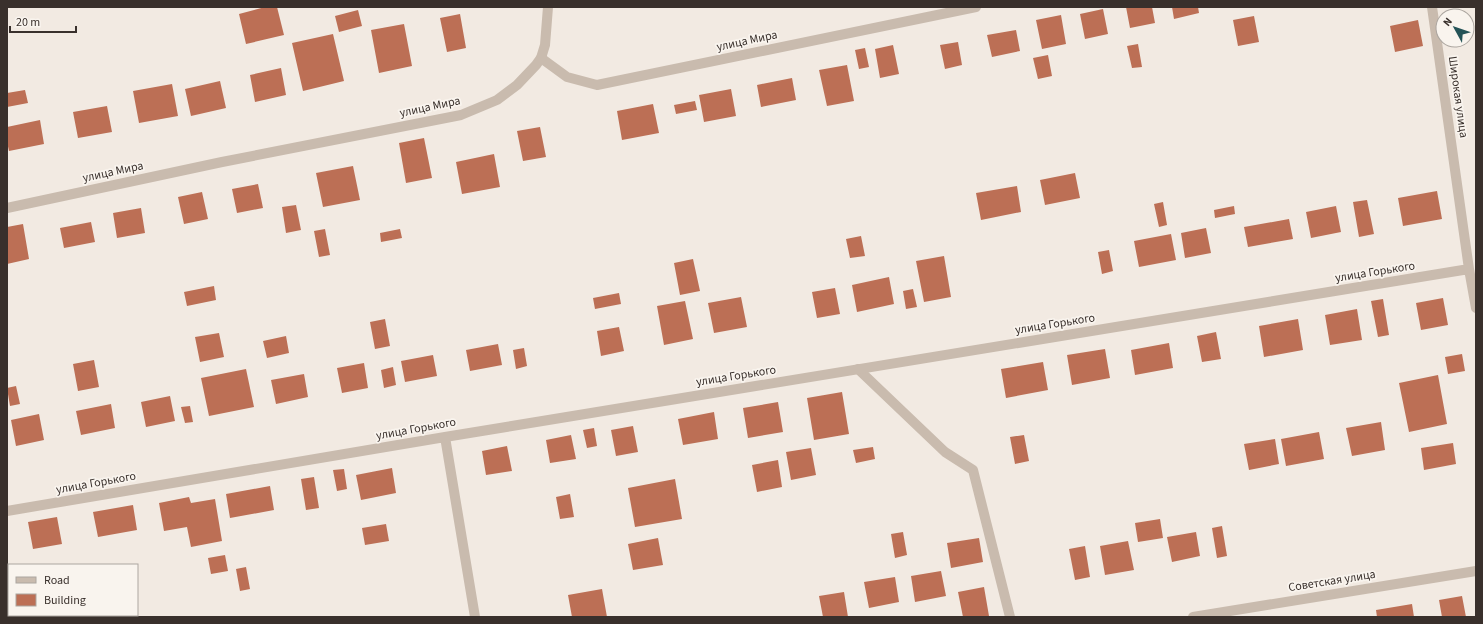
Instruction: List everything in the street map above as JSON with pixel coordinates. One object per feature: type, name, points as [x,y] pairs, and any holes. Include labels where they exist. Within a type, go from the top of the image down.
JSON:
[{"type":"street","points":[[538,62],[545,45],[548,7]]},
{"type":"street","name":"улица Мира","points":[[7,208],[230,160],[461,115],[497,100],[517,86],[538,62],[567,77],[597,85],[976,7]]},
{"type":"street","name":"Широкая улица","points":[[1432,7],[1469,269],[1476,308]]},
{"type":"street","name":"улица Горького","points":[[7,511],[445,437],[1469,269]]},
{"type":"street","points":[[858,369],[945,452],[973,470],[1010,617]]},
{"type":"street","points":[[445,437],[475,617]]},
{"type":"street","name":"Советская улица","points":[[1193,617],[1476,571]]},
{"type":"building","points":[[265,7],[277,7],[284,35],[246,44],[239,14]]},
{"type":"building","points":[[1126,7],[1152,7],[1155,23],[1130,28]]},
{"type":"building","points":[[1172,7],[1198,7],[1199,13],[1174,19]]},
{"type":"building","points":[[1103,9],[1108,34],[1085,39],[1080,14]]},
{"type":"building","points":[[358,10],[362,26],[339,32],[335,16]]},
{"type":"building","points":[[460,14],[466,48],[447,52],[440,18]]},
{"type":"building","points":[[1061,15],[1066,44],[1042,49],[1036,20]]},
{"type":"building","points":[[1254,16],[1259,42],[1238,46],[1233,20]]},
{"type":"building","points":[[1418,20],[1423,46],[1395,52],[1390,26]]},
{"type":"building","points":[[404,24],[412,66],[379,73],[371,30]]},
{"type":"building","points":[[1016,30],[1020,51],[992,57],[987,35]]},
{"type":"building","points":[[333,34],[344,81],[303,91],[292,43]]},
{"type":"building","points":[[958,42],[962,65],[945,69],[940,45]]},
{"type":"building","points":[[1138,44],[1142,67],[1132,68],[1127,46]]},
{"type":"building","points":[[893,45],[899,74],[880,78],[875,49]]},
{"type":"building","points":[[865,48],[869,67],[859,69],[855,50]]},
{"type":"building","points":[[1048,55],[1052,76],[1038,79],[1033,58]]},
{"type":"building","points":[[847,65],[854,101],[827,106],[819,70]]},
{"type":"building","points":[[281,68],[286,95],[255,102],[250,75]]},
{"type":"building","points":[[792,78],[796,100],[761,107],[757,85]]},
{"type":"building","points":[[220,81],[226,108],[191,116],[185,89]]},
{"type":"building","points":[[172,84],[178,116],[139,123],[133,91]]},
{"type":"building","points":[[731,89],[736,116],[704,122],[699,95]]},
{"type":"building","points":[[25,90],[28,103],[7,107],[7,93]]},
{"type":"building","points":[[695,101],[697,110],[676,114],[674,105]]},
{"type":"building","points":[[653,104],[659,133],[622,140],[617,111]]},
{"type":"building","points":[[107,106],[112,132],[78,138],[73,112]]},
{"type":"building","points":[[40,120],[44,144],[9,151],[7,142],[7,127]]},
{"type":"building","points":[[540,127],[546,157],[523,161],[517,131]]},
{"type":"building","points":[[424,138],[432,178],[406,183],[399,143]]},
{"type":"building","points":[[494,154],[500,187],[462,194],[456,162]]},
{"type":"building","points":[[353,166],[360,200],[323,207],[316,173]]},
{"type":"building","points":[[1075,173],[1080,198],[1045,205],[1040,180]]},
{"type":"building","points":[[258,184],[263,208],[237,213],[232,189]]},
{"type":"building","points":[[1017,186],[1021,212],[981,220],[976,193]]},
{"type":"building","points":[[1437,191],[1442,219],[1403,226],[1398,198]]},
{"type":"building","points":[[202,192],[208,219],[184,224],[178,197]]},
{"type":"building","points":[[1367,200],[1374,234],[1359,237],[1353,202]]},
{"type":"building","points":[[1163,202],[1167,225],[1159,227],[1154,204]]},
{"type":"building","points":[[296,205],[301,230],[286,233],[282,207]]},
{"type":"building","points":[[1234,206],[1235,214],[1215,218],[1214,210]]},
{"type":"building","points":[[1336,206],[1341,232],[1311,238],[1306,212]]},
{"type":"building","points":[[141,208],[145,233],[117,238],[113,213]]},
{"type":"building","points":[[1289,219],[1293,239],[1248,247],[1244,227]]},
{"type":"building","points":[[91,222],[95,242],[64,248],[60,228]]},
{"type":"building","points":[[23,224],[29,259],[7,264],[7,227]]},
{"type":"building","points":[[1206,228],[1211,253],[1185,258],[1181,233]]},
{"type":"building","points":[[325,229],[330,255],[319,257],[314,231]]},
{"type":"building","points":[[400,229],[402,238],[381,242],[380,233]]},
{"type":"building","points":[[1171,234],[1176,260],[1139,267],[1134,241]]},
{"type":"building","points":[[861,236],[865,256],[850,258],[846,239]]},
{"type":"building","points":[[1109,250],[1113,271],[1102,274],[1098,252]]},
{"type":"building","points":[[944,256],[951,297],[924,302],[916,261]]},
{"type":"building","points":[[693,259],[700,291],[680,295],[674,263]]},
{"type":"building","points":[[889,277],[894,304],[857,312],[852,285]]},
{"type":"building","points":[[214,286],[216,300],[187,306],[184,292]]},
{"type":"building","points":[[835,288],[840,314],[817,318],[812,292]]},
{"type":"building","points":[[913,289],[917,307],[906,309],[903,291]]},
{"type":"building","points":[[619,293],[621,304],[595,309],[593,298]]},
{"type":"building","points":[[741,297],[747,327],[714,333],[708,303]]},
{"type":"building","points":[[1443,298],[1448,325],[1421,330],[1416,303]]},
{"type":"building","points":[[1383,299],[1389,335],[1378,337],[1371,301]]},
{"type":"building","points":[[685,301],[693,339],[664,345],[657,306]]},
{"type":"building","points":[[1357,309],[1362,340],[1330,345],[1325,315]]},
{"type":"building","points":[[385,319],[390,346],[375,349],[370,322]]},
{"type":"building","points":[[1298,319],[1303,350],[1264,357],[1259,326]]},
{"type":"building","points":[[619,327],[624,351],[601,356],[597,331]]},
{"type":"building","points":[[1216,332],[1221,359],[1202,362],[1197,336]]},
{"type":"building","points":[[219,333],[224,357],[200,362],[195,337]]},
{"type":"building","points":[[286,336],[289,353],[267,358],[263,341]]},
{"type":"building","points":[[1169,343],[1173,368],[1135,375],[1131,350]]},
{"type":"building","points":[[498,344],[502,365],[470,371],[466,350]]},
{"type":"building","points":[[524,348],[527,366],[516,369],[513,350]]},
{"type":"building","points":[[1105,349],[1110,378],[1072,385],[1067,355]]},
{"type":"building","points":[[1462,354],[1465,371],[1448,374],[1445,357]]},
{"type":"building","points":[[433,355],[437,376],[405,382],[401,361]]},
{"type":"building","points":[[94,360],[99,387],[78,391],[73,364]]},
{"type":"building","points":[[1043,362],[1048,390],[1006,398],[1001,369]]},
{"type":"building","points":[[364,363],[368,388],[342,393],[337,368]]},
{"type":"building","points":[[393,367],[396,385],[384,388],[381,370]]},
{"type":"building","points":[[246,369],[254,407],[209,416],[201,378]]},
{"type":"building","points":[[304,374],[308,397],[276,404],[271,380]]},
{"type":"building","points":[[1438,375],[1447,424],[1409,432],[1399,383]]},
{"type":"building","points":[[16,386],[20,404],[10,406],[7,388]]},
{"type":"building","points":[[842,392],[849,434],[814,440],[807,398]]},
{"type":"building","points":[[170,396],[175,421],[146,427],[141,402]]},
{"type":"building","points":[[778,402],[783,432],[748,438],[743,408]]},
{"type":"building","points":[[111,404],[115,428],[81,435],[76,411]]},
{"type":"building","points":[[190,406],[193,422],[185,423],[181,407]]},
{"type":"building","points":[[714,412],[718,439],[683,445],[678,419]]},
{"type":"building","points":[[39,414],[44,440],[16,446],[11,420]]},
{"type":"building","points":[[1381,422],[1385,450],[1352,456],[1346,428]]},
{"type":"building","points":[[633,426],[638,452],[616,456],[611,430]]},
{"type":"building","points":[[594,428],[597,446],[587,448],[583,430]]},
{"type":"building","points":[[1319,432],[1324,459],[1286,466],[1281,439]]},
{"type":"building","points":[[571,435],[576,459],[550,463],[546,440]]},
{"type":"building","points":[[1024,435],[1029,461],[1015,464],[1010,437]]},
{"type":"building","points":[[1275,439],[1279,464],[1249,470],[1244,444]]},
{"type":"building","points":[[1453,443],[1456,464],[1424,470],[1421,448]]},
{"type":"building","points":[[507,446],[512,471],[486,475],[482,451]]},
{"type":"building","points":[[873,447],[875,459],[856,463],[853,450]]},
{"type":"building","points":[[811,448],[816,475],[791,480],[786,452]]},
{"type":"building","points":[[778,460],[782,487],[757,492],[752,465]]},
{"type":"building","points":[[392,468],[396,493],[361,500],[356,475]]},
{"type":"building","points":[[344,469],[347,489],[337,491],[333,470]]},
{"type":"building","points":[[314,477],[319,508],[306,510],[301,479]]},
{"type":"building","points":[[675,479],[682,519],[635,527],[628,488]]},
{"type":"building","points":[[270,486],[274,510],[230,518],[226,494]]},
{"type":"building","points":[[570,494],[574,517],[560,519],[556,497]]},
{"type":"building","points":[[189,497],[191,503],[215,499],[222,541],[191,547],[187,527],[164,531],[159,503]]},
{"type":"building","points":[[133,505],[137,530],[98,537],[93,512]]},
{"type":"building","points":[[57,517],[62,544],[33,549],[28,522]]},
{"type":"building","points":[[1160,519],[1163,538],[1138,542],[1135,523]]},
{"type":"building","points":[[386,524],[389,541],[365,545],[362,528]]},
{"type":"building","points":[[1222,526],[1227,556],[1217,558],[1212,528]]},
{"type":"building","points":[[903,532],[907,555],[895,558],[891,534]]},
{"type":"building","points":[[1196,532],[1200,556],[1172,562],[1167,537]]},
{"type":"building","points":[[658,538],[663,565],[633,570],[628,544]]},
{"type":"building","points":[[979,538],[983,562],[951,568],[947,543]]},
{"type":"building","points":[[1128,541],[1134,570],[1105,575],[1100,546]]},
{"type":"building","points":[[1085,546],[1090,577],[1075,580],[1069,549]]},
{"type":"building","points":[[225,555],[228,571],[211,574],[208,558]]},
{"type":"building","points":[[246,567],[250,589],[240,591],[236,569]]},
{"type":"building","points":[[941,571],[946,596],[915,602],[911,576]]},
{"type":"building","points":[[895,577],[899,602],[869,608],[864,582]]},
{"type":"building","points":[[984,587],[989,616],[963,617],[958,592]]},
{"type":"building","points":[[602,589],[607,617],[572,617],[568,595]]},
{"type":"building","points":[[844,592],[848,617],[823,617],[819,596]]},
{"type":"building","points":[[1462,596],[1466,617],[1442,617],[1439,600]]},
{"type":"building","points":[[1412,604],[1414,617],[1377,617],[1376,610]]}]
